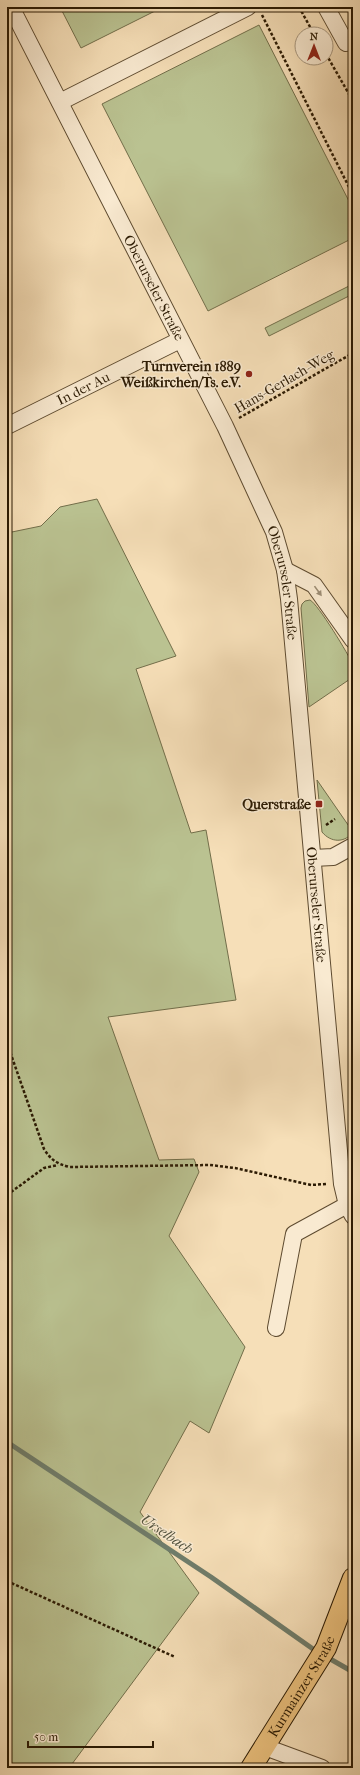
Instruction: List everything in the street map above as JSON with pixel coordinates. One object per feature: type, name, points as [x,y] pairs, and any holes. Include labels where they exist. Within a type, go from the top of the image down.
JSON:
[{"type":"main road","name":"Kurmainzer Straße","points":[[251,1768],[326,1648],[339,1618],[353,1578]]},
{"type":"street","name":"Oberurseler Straße","points":[[12,7],[225,426],[274,532],[285,570],[290,606],[313,858],[325,1012],[342,1184],[350,1211]]},
{"type":"street","points":[[326,7],[346,43]]},
{"type":"street","points":[[60,102],[255,10]]},
{"type":"street","name":"In der Au","points":[[7,426],[180,340]]},
{"type":"street","points":[[285,570],[314,585],[353,640]]},
{"type":"street","points":[[313,858],[333,857],[353,846]]},
{"type":"street","points":[[276,1328],[294,1234],[350,1211]]},
{"type":"street","points":[[265,1747],[322,1768]]},
{"type":"path","points":[[299,7],[310,26]]},
{"type":"path","points":[[255,10],[353,195]]},
{"type":"path","points":[[333,66],[353,100]]},
{"type":"path","name":"Hans-Gerlach-Weg","points":[[225,426],[353,353]]},
{"type":"path","points":[[7,1043],[44,1150],[50,1158],[58,1164],[70,1167],[210,1165],[235,1168],[312,1185],[342,1184]]},
{"type":"path","points":[[7,1195],[44,1168],[58,1164]]},
{"type":"path","points":[[7,1581],[175,1657]]},
{"type":"green space","points":[[60,7],[163,7],[81,48]]},
{"type":"green space","points":[[259,25],[353,209],[353,238],[208,311],[102,104]]},
{"type":"green space","points":[[349,286],[353,294],[269,336],[265,328]]},
{"type":"green space","points":[[97,499],[176,656],[136,669],[191,833],[206,830],[236,1000],[108,1017],[159,1160],[194,1159],[199,1172],[169,1236],[245,1347],[209,1433],[190,1421],[140,1512],[199,1593],[69,1768],[7,1768],[7,533],[41,526],[60,507]]},
{"type":"green space","points":[[310,600],[320,610],[353,665],[353,677],[309,707],[301,608],[305,601]]},
{"type":"green space","points":[[317,780],[353,832],[350,836],[342,840],[334,840],[322,832]]},
{"type":"waterway","name":"Urselbach","points":[[7,1442],[211,1577],[313,1649]]},
{"type":"waterway","name":"Urselbach","points":[[332,1660],[353,1672]]},
{"type":"place","name":"Turnverein 1889 Weißkirchen/Ts. e.V.","points":[[249,374]]},
{"type":"place","name":"Querstraße","points":[[319,804]]}]
